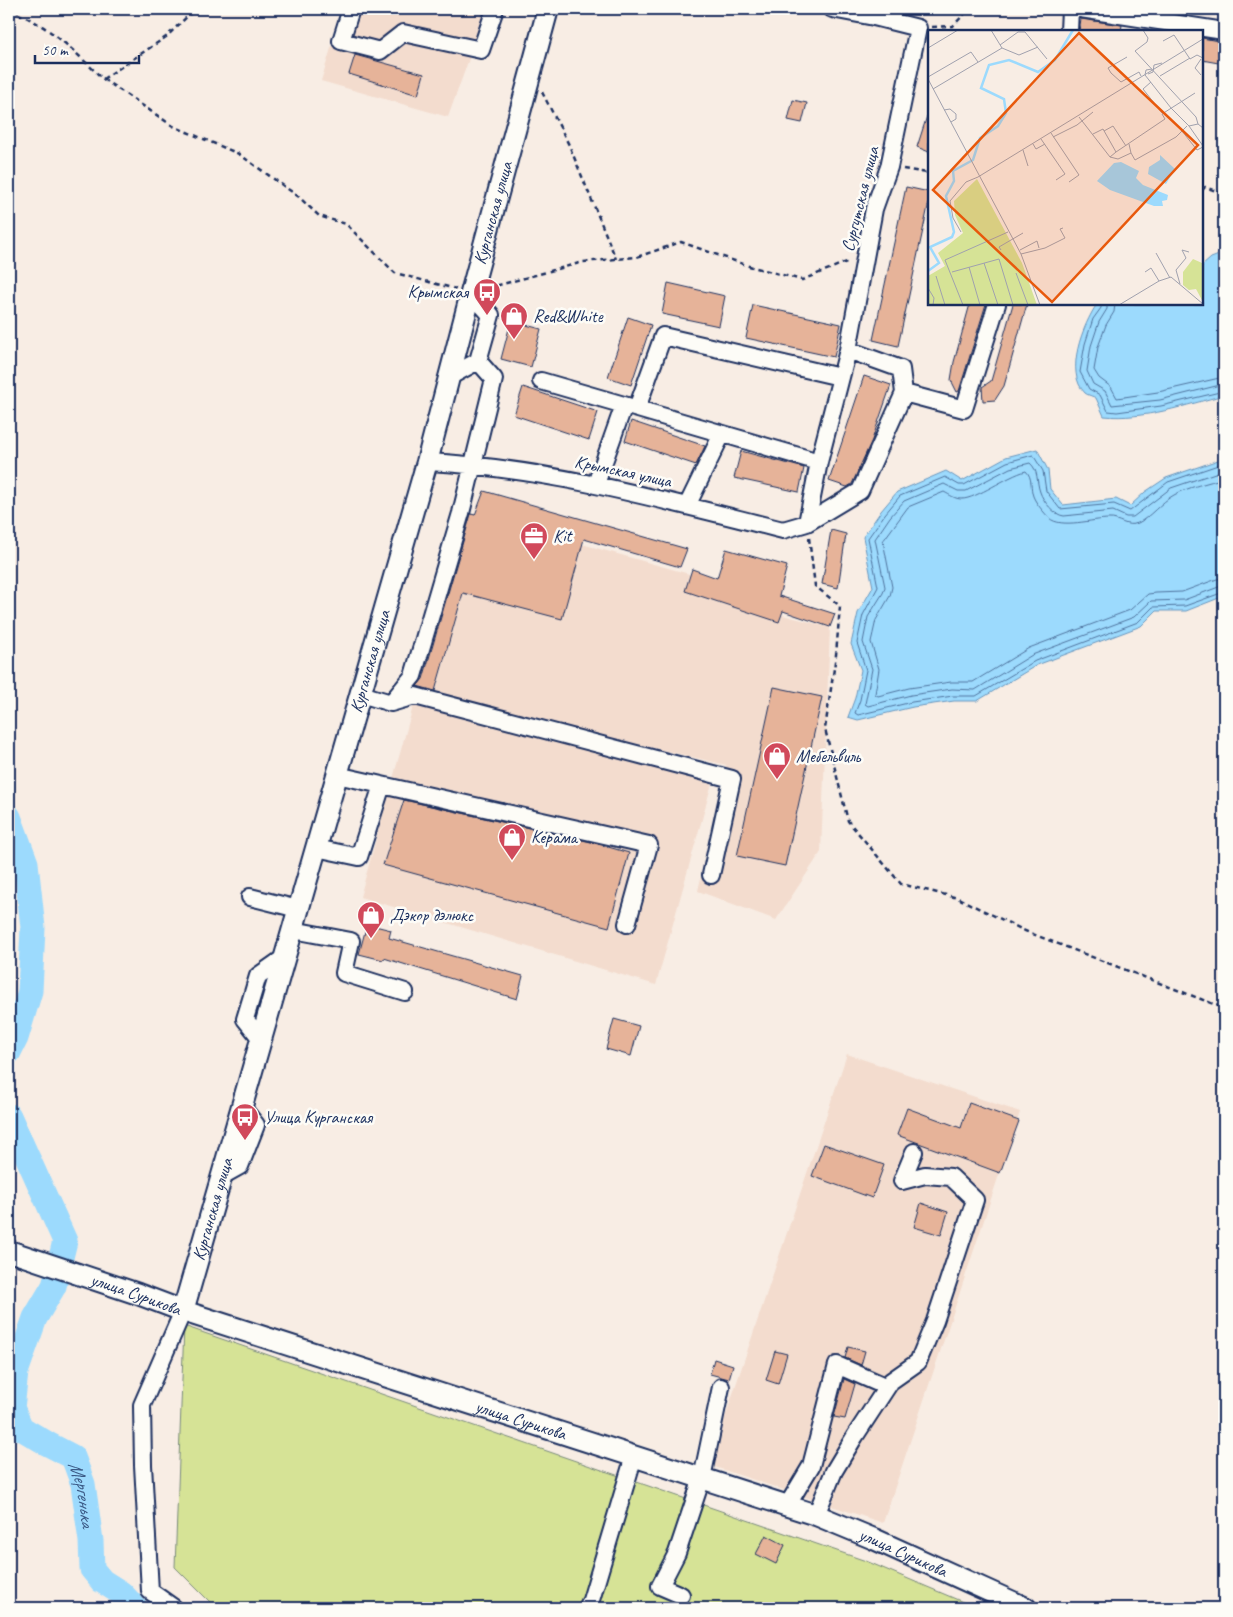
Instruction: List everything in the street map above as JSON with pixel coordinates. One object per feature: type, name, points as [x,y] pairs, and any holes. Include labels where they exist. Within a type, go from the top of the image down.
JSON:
[{"type":"main road","name":"Курганская улица","points":[[183,1311],[427,462],[470,293],[548,9]]},
{"type":"main road","name":"улица Сурикова","points":[[9,1251],[183,1311],[816,1515],[874,1539],[1026,1608]]},
{"type":"street","points":[[351,9],[341,41],[380,51],[403,33],[481,50],[495,9]]},
{"type":"street","points":[[832,9],[874,13],[918,28]]},
{"type":"street","points":[[1069,30],[1070,9]]},
{"type":"street","points":[[1081,9],[1224,31]]},
{"type":"street","name":"Сургутская улица","points":[[807,523],[819,462],[848,350],[874,209],[890,167],[918,28]]},
{"type":"street","points":[[449,377],[478,361],[491,315],[470,293]]},
{"type":"street","points":[[848,350],[901,369],[904,393],[964,409],[997,305]]},
{"type":"street","points":[[596,484],[663,336],[840,377]]},
{"type":"street","points":[[391,703],[413,676],[461,514],[494,380],[478,361]]},
{"type":"street","points":[[541,381],[819,462]]},
{"type":"street","name":"Крымская улица","points":[[427,462],[473,464],[596,484],[783,530],[807,523],[860,491],[904,393]]},
{"type":"street","points":[[687,506],[722,434]]},
{"type":"street","points":[[360,694],[391,703],[415,696],[732,779],[711,874]]},
{"type":"street","points":[[337,775],[649,845],[627,924]]},
{"type":"street","points":[[316,848],[359,857],[382,785]]},
{"type":"street","points":[[250,897],[298,909]]},
{"type":"street","points":[[293,930],[351,941],[344,972],[405,992]]},
{"type":"street","points":[[816,1515],[834,1471],[891,1381],[918,1362],[935,1321],[975,1200],[950,1177],[925,1176],[902,1181],[914,1152]]},
{"type":"street","points":[[174,1608],[150,1590],[143,1465],[142,1405],[183,1311]]},
{"type":"street","points":[[787,1506],[811,1466],[837,1365],[887,1387]]},
{"type":"street","points":[[681,1595],[660,1586],[677,1554],[702,1478],[721,1387]]},
{"type":"street","points":[[587,1608],[634,1456]]},
{"type":"path","points":[[103,80],[166,37],[195,9]]},
{"type":"path","points":[[918,28],[954,26],[969,9]]},
{"type":"path","points":[[9,11],[23,15],[68,45],[103,80],[173,126],[239,154],[299,197],[318,216],[346,224],[395,274],[470,293],[582,262],[637,257],[681,242],[749,266],[802,280],[866,254]]},
{"type":"path","points":[[529,81],[544,93],[569,145],[616,259]]},
{"type":"path","points":[[890,167],[928,174]]},
{"type":"path","points":[[1203,189],[1205,187],[1224,194]]},
{"type":"path","points":[[807,523],[815,586],[840,606],[836,656],[825,729],[848,821],[901,884],[958,898],[1025,931],[1224,1008]]},
{"type":"shaded area","points":[[343,9],[487,9],[448,117],[321,81]]},
{"type":"shaded area","points":[[485,517],[786,601],[782,615],[830,627],[821,852],[776,920],[698,891],[726,765],[434,696]]},
{"type":"shaded area","points":[[414,703],[712,783],[656,985],[360,897]]},
{"type":"shaded area","points":[[847,1054],[1020,1112],[883,1523],[709,1465]]},
{"type":"green space","points":[[184,1326],[866,1561],[977,1608],[216,1608],[175,1567]]},
{"type":"water","points":[[1224,253],[1224,395],[1150,414],[1119,417],[1104,416],[1096,398],[1085,393],[1079,384],[1076,373],[1078,348],[1086,324],[1096,305],[1203,305],[1203,265],[1211,258]]},
{"type":"water","points":[[1037,449],[1048,470],[1050,489],[1063,505],[1116,499],[1130,506],[1145,492],[1166,478],[1224,458],[1224,596],[1186,611],[1156,611],[1141,626],[1037,665],[977,701],[954,701],[913,707],[858,720],[848,717],[855,698],[861,670],[851,644],[858,613],[873,587],[863,537],[881,511],[897,492],[946,471],[962,481],[1006,457]]},
{"type":"building","points":[[1081,19],[1122,25],[1121,30],[1079,30]]},
{"type":"building","points":[[1203,38],[1224,42],[1224,64],[1203,60]]},
{"type":"building","points":[[355,55],[424,74],[418,95],[349,74]]},
{"type":"building","points":[[793,100],[807,103],[802,123],[788,120]]},
{"type":"building","points":[[927,116],[928,116],[928,152],[917,147]]},
{"type":"building","points":[[906,187],[928,192],[928,207],[898,346],[873,340]]},
{"type":"building","points":[[668,283],[725,296],[719,326],[662,314]]},
{"type":"building","points":[[753,305],[841,324],[834,357],[746,338]]},
{"type":"building","points":[[970,305],[986,305],[959,391],[957,392],[951,380]]},
{"type":"building","points":[[1013,305],[1027,305],[1004,386],[995,400],[983,401],[982,387],[991,381]]},
{"type":"building","points":[[628,317],[651,325],[631,385],[608,377]]},
{"type":"building","points":[[511,321],[541,329],[531,367],[501,359]]},
{"type":"building","points":[[864,376],[891,385],[872,440],[852,484],[847,487],[829,481]]},
{"type":"building","points":[[523,387],[598,412],[589,440],[514,415]]},
{"type":"building","points":[[631,421],[705,446],[696,465],[625,441]]},
{"type":"building","points":[[741,451],[804,468],[799,492],[734,478]]},
{"type":"building","points":[[484,491],[687,549],[680,567],[584,539],[562,619],[463,593],[435,691],[417,686],[423,679],[471,514],[475,515]]},
{"type":"building","points":[[831,530],[846,534],[838,588],[822,584]]},
{"type":"building","points":[[726,549],[787,566],[779,596],[835,614],[830,627],[783,611],[779,622],[685,591],[692,569],[717,578]]},
{"type":"building","points":[[774,687],[822,697],[785,866],[737,856]]},
{"type":"building","points":[[404,800],[591,842],[629,853],[609,927],[383,865]]},
{"type":"building","points":[[367,924],[391,930],[389,938],[523,976],[517,999],[384,958],[383,960],[359,954]]},
{"type":"building","points":[[614,1019],[639,1026],[631,1056],[606,1049]]},
{"type":"building","points":[[969,1103],[1019,1121],[1000,1173],[897,1135],[907,1108],[961,1128]]},
{"type":"building","points":[[824,1144],[884,1165],[872,1198],[812,1176]]},
{"type":"building","points":[[921,1203],[948,1212],[941,1235],[914,1227]]},
{"type":"building","points":[[848,1347],[865,1351],[861,1365],[845,1358]]},
{"type":"building","points":[[775,1351],[787,1354],[778,1384],[766,1380]]},
{"type":"building","points":[[714,1359],[733,1365],[729,1379],[710,1374]]},
{"type":"building","points":[[844,1379],[855,1384],[845,1419],[834,1417]]},
{"type":"building","points":[[766,1535],[785,1545],[776,1564],[756,1554]]},
{"type":"waterway","name":"Мергенька","points":[[9,817],[26,863],[33,928],[30,991],[16,1038],[9,1052]]},
{"type":"waterway","name":"Мергенька","points":[[9,1116],[65,1241],[54,1286],[35,1318],[16,1372],[12,1408],[21,1428],[73,1457],[83,1484],[91,1541],[92,1569],[102,1581],[121,1593],[135,1608]]},
{"type":"place","name":"Крымская","points":[[487,316]]},
{"type":"place","name":"Red&White","points":[[514,340]]},
{"type":"place","name":"Kit","points":[[534,560]]},
{"type":"place","name":"Мебельвиль","points":[[777,780]]},
{"type":"place","name":"Керама","points":[[512,861]]},
{"type":"place","name":"Дэкор дэлюкс","points":[[371,939]]},
{"type":"place","name":"Улица Курганская","points":[[245,1141]]}]
